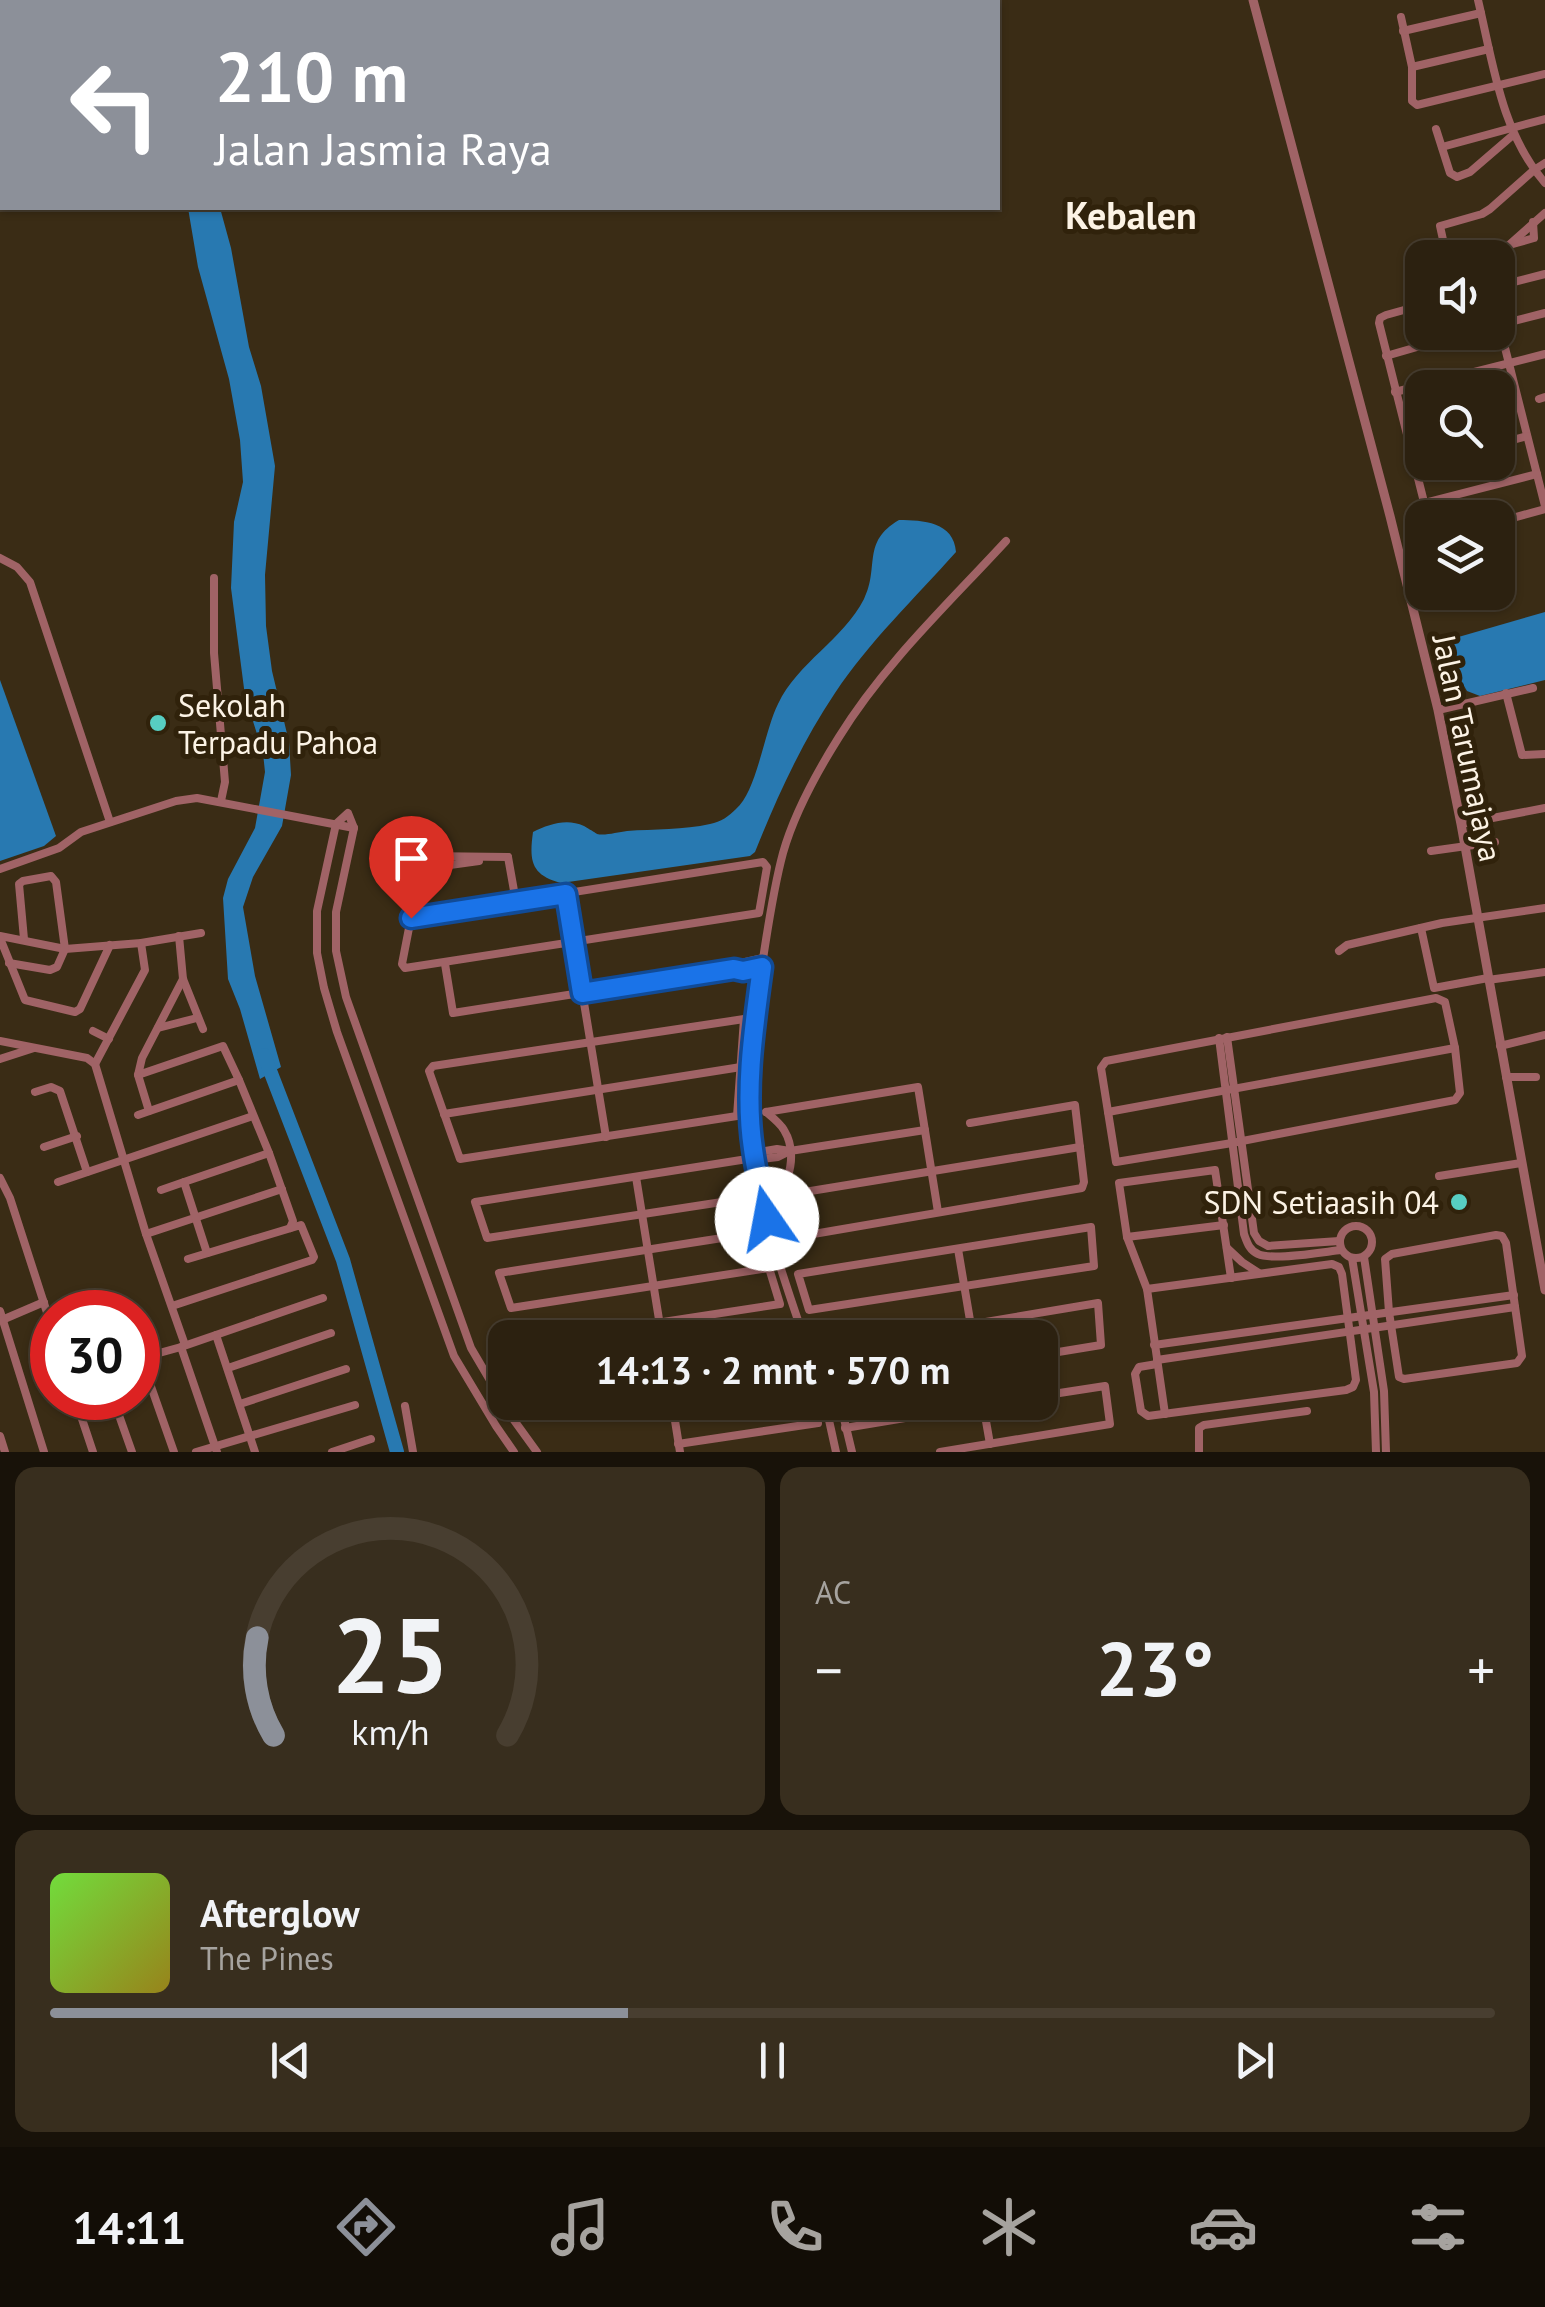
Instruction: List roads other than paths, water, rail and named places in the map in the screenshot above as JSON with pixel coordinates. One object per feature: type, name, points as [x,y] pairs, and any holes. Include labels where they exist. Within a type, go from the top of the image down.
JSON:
[{"type":"street","name":"Jalan Tarumajaya","points":[[1253,0],[1439,710],[1469,845],[1545,1290]]},
{"type":"street","points":[[1478,0],[1512,132],[1545,183]]},
{"type":"street","points":[[1402,31],[1481,13]]},
{"type":"street","points":[[1400,16],[1412,68],[1412,101],[1417,105],[1545,74]]},
{"type":"street","points":[[1412,68],[1489,49]]},
{"type":"street","points":[[1442,148],[1512,132],[1545,119]]},
{"type":"street","points":[[1436,129],[1450,174],[1458,178],[1470,172],[1512,132]]},
{"type":"street","points":[[1443,240],[1440,226],[1490,209],[1545,164]]},
{"type":"street","points":[[1514,240],[1545,212]]},
{"type":"street","points":[[1534,222],[1534,238]]},
{"type":"street","points":[[1515,243],[1534,238]]},
{"type":"street","points":[[1534,238],[1545,246]]},
{"type":"street","points":[[1515,282],[1545,274]]},
{"type":"street","points":[[1405,311],[1380,318],[1405,426]]},
{"type":"street","points":[[1515,319],[1545,313]]},
{"type":"street","points":[[1386,356],[1407,350]]},
{"type":"street","points":[[1505,350],[1545,508],[1515,517]]},
{"type":"street","points":[[1395,392],[1545,354]]},
{"type":"street","points":[[1515,439],[1527,436]]},
{"type":"street","points":[[1436,500],[1537,474]]},
{"type":"street","points":[[798,1320],[767,1219],[754,1156],[750,1088],[755,1016],[783,852],[804,800],[838,737],[882,675],[1006,541]]},
{"type":"street","points":[[0,558],[16,566],[30,582],[110,822]]},
{"type":"street","points":[[214,578],[214,653],[224,782],[220,801]]},
{"type":"street","points":[[1439,710],[1532,688]]},
{"type":"street","points":[[1506,693],[1520,752],[1526,756],[1545,754]]},
{"type":"street","points":[[0,869],[59,848],[81,832],[176,801],[197,798],[336,824]]},
{"type":"street","points":[[1464,823],[1545,808]]},
{"type":"street","points":[[488,1377],[471,1348],[342,984],[336,952],[336,912],[354,828],[348,812],[336,824],[317,911],[324,988],[454,1356],[514,1452]]},
{"type":"street","points":[[1431,851],[1496,842]]},
{"type":"street","points":[[411,918],[763,862],[767,867],[759,913],[405,968],[402,964],[423,856],[508,856]]},
{"type":"street","points":[[421,870],[508,856]]},
{"type":"street","points":[[508,856],[516,902]]},
{"type":"street","points":[[9,963],[50,970],[57,967],[65,949],[56,882],[51,876],[23,880],[20,884],[24,940]]},
{"type":"street","points":[[566,894],[606,1136]]},
{"type":"street","points":[[1338,951],[1346,944],[1422,928],[1545,908]]},
{"type":"street","points":[[1422,928],[1434,988],[1545,972]]},
{"type":"street","points":[[110,945],[80,1009],[75,1012],[25,1000],[0,937],[65,949],[200,933]]},
{"type":"street","points":[[179,936],[183,979],[203,1029]]},
{"type":"street","points":[[95,1064],[145,970],[141,943]]},
{"type":"street","points":[[445,964],[453,1014],[734,969],[741,963],[763,963]]},
{"type":"street","points":[[149,1111],[138,1076],[142,1058],[183,979]]},
{"type":"street","points":[[1436,998],[1445,1002],[1455,1048],[1460,1093],[1454,1100],[1116,1162],[1102,1068],[1106,1061],[1436,998]]},
{"type":"street","points":[[158,1028],[196,1018]]},
{"type":"street","points":[[744,1019],[737,1116],[460,1159],[428,1071],[432,1066],[590,1042],[744,1019]]},
{"type":"street","points":[[93,1031],[108,1039]]},
{"type":"street","points":[[1502,1045],[1545,1035]]},
{"type":"street","points":[[1223,1038],[1237,1142],[1258,1241],[1268,1246],[1340,1246],[1352,1258],[1379,1392],[1376,1452]]},
{"type":"street","points":[[0,1041],[88,1058],[95,1064],[216,1449]]},
{"type":"street","points":[[138,1076],[223,1046],[269,1153],[293,1221],[290,1228]]},
{"type":"street","points":[[0,1058],[35,1048]]},
{"type":"street","points":[[1108,1112],[1455,1048]]},
{"type":"street","points":[[444,1114],[741,1067]]},
{"type":"street","points":[[1510,1078],[1536,1077]]},
{"type":"street","points":[[138,1115],[239,1080]]},
{"type":"street","points":[[35,1092],[50,1087],[60,1091],[88,1172]]},
{"type":"street","points":[[938,1212],[918,1087],[766,1112],[784,1130],[790,1151],[788,1182],[778,1201],[785,1231],[796,1237],[1082,1188],[1075,1105],[970,1122]]},
{"type":"street","points":[[58,1182],[252,1116]]},
{"type":"street","points":[[754,1156],[778,1157],[790,1151],[925,1130]]},
{"type":"street","points":[[44,1147],[76,1136]]},
{"type":"street","points":[[780,1196],[1080,1147]]},
{"type":"street","points":[[161,1190],[269,1153]]},
{"type":"street","points":[[672,1320],[780,1304],[769,1268],[511,1308],[499,1273],[754,1233],[748,1198],[487,1238],[475,1202],[741,1160]]},
{"type":"street","points":[[1439,1176],[1521,1162]]},
{"type":"street","points":[[1165,1414],[1147,1289],[1127,1237],[1119,1183],[1214,1169],[1231,1278]]},
{"type":"street","points":[[636,1176],[659,1320]]},
{"type":"street","points":[[0,1178],[40,1290]]},
{"type":"street","points":[[184,1182],[207,1253]]},
{"type":"street","points":[[146,1234],[282,1189]]},
{"type":"street","points":[[172,1306],[314,1258],[302,1225],[188,1259]]},
{"type":"street","points":[[1127,1237],[1224,1225]]},
{"type":"street","points":[[1340,1246],[1343,1230],[1354,1225],[1365,1227],[1372,1236],[1372,1248],[1364,1257],[1352,1258]]},
{"type":"street","points":[[1091,1227],[1094,1266],[809,1310],[798,1274],[958,1249],[1091,1227]]},
{"type":"street","points":[[1502,1236],[1515,1307],[1522,1356],[1517,1364],[1404,1379],[1397,1372],[1385,1258],[1502,1236]]},
{"type":"street","points":[[1227,1248],[1261,1274]]},
{"type":"street","points":[[958,1249],[969,1320]]},
{"type":"street","points":[[1364,1257],[1374,1314],[1386,1452]]},
{"type":"street","points":[[1147,1289],[1332,1264],[1342,1274],[1349,1331],[1356,1380],[1346,1390],[1148,1416],[1144,1414],[1135,1374],[1139,1367],[1349,1331],[1515,1307]]},
{"type":"street","points":[[1154,1345],[1514,1295]]},
{"type":"street","points":[[174,1452],[142,1358],[323,1298]]},
{"type":"street","points":[[994,1320],[1098,1303],[1101,1345],[1058,1352]]},
{"type":"street","points":[[30,1307],[1,1317],[44,1452]]},
{"type":"street","points":[[228,1368],[332,1333]]},
{"type":"street","points":[[216,1336],[255,1452]]},
{"type":"street","points":[[240,1404],[346,1369]]},
{"type":"street","points":[[940,1452],[1110,1424],[1106,1386],[1058,1393]]},
{"type":"street","points":[[196,1452],[355,1405]]},
{"type":"street","points":[[405,1406],[413,1452]]},
{"type":"street","points":[[1198,1452],[1199,1428],[1204,1425],[1306,1412]]},
{"type":"street","points":[[82,1420],[93,1452]]},
{"type":"street","points":[[122,1420],[132,1452]]},
{"type":"street","points":[[496,1426],[505,1420]]},
{"type":"street","points":[[514,1420],[537,1452]]},
{"type":"street","points":[[675,1420],[679,1448],[818,1423],[817,1420]]},
{"type":"street","points":[[829,1420],[836,1452]]},
{"type":"street","points":[[843,1420],[852,1452]]},
{"type":"street","points":[[845,1428],[891,1420]]},
{"type":"street","points":[[986,1420],[990,1444]]},
{"type":"street","points":[[0,1436],[5,1452]]},
{"type":"street","points":[[332,1452],[371,1439]]},
{"type":"water","points":[[188,210],[221,210],[275,466],[265,575],[266,626],[289,742],[291,775],[282,826],[253,877],[243,907],[255,976],[281,1067],[260,1079],[228,979],[223,898],[228,879],[255,828],[265,772],[245,696],[231,588],[234,522],[243,482],[240,440],[229,379],[198,267]]},
{"type":"water","points":[[899,520],[936,525],[950,534],[956,552],[877,638],[835,693],[791,770],[755,852],[750,856],[561,883],[538,871],[532,859],[533,832],[552,824],[578,824],[597,834],[679,828],[718,822],[736,809],[755,775],[778,704],[797,676],[855,614],[869,587],[875,546],[887,528]]},
{"type":"water","points":[[1545,612],[1545,680],[1480,696],[1467,691],[1457,674],[1450,642]]},
{"type":"water","points":[[0,680],[56,836],[44,846],[0,861]]},
{"type":"waterway","points":[[264,1055],[343,1260],[397,1452]]},
{"type":"place","name":"Sekolah Terpadu Pahoa","points":[[158,723]]},
{"type":"place","name":"SDN Setiaasih 04","points":[[1459,1202]]},
{"type":"district","name":"Kebalen","points":[[1131,214]]}]
